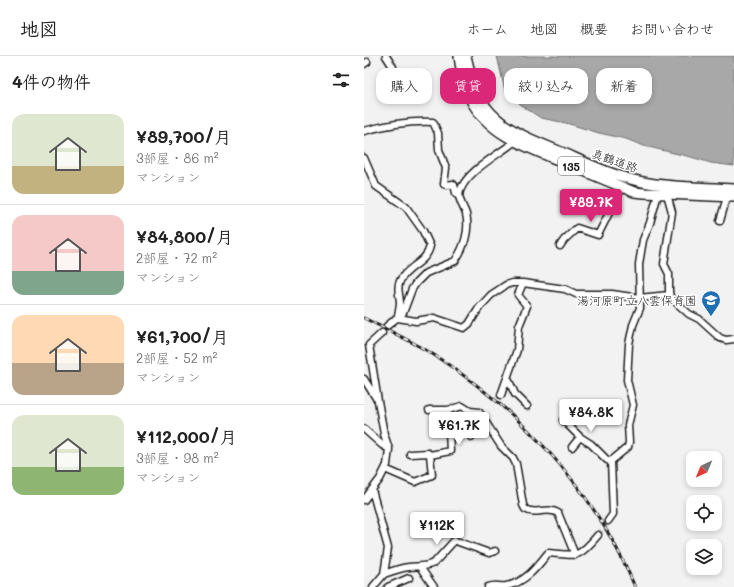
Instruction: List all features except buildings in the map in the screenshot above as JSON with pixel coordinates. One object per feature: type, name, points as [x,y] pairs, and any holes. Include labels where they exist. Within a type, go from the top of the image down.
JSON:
[{"type":"highway","name":"135","points":[[459,56],[465,84],[471,100],[476,108],[489,123],[514,142],[622,187],[639,192],[730,197]]},
{"type":"highway","name":"真鶴道路","points":[[466,56],[472,80],[482,102],[493,115],[508,127],[528,138],[608,172],[631,180],[655,184],[734,189]]},
{"type":"street","points":[[386,56],[393,67]]},
{"type":"street","points":[[364,131],[398,124],[433,122],[438,133],[440,154],[446,168],[444,185],[454,185],[465,212],[467,223],[464,246],[456,261],[429,271],[422,276],[412,289],[403,313],[387,326]]},
{"type":"street","points":[[459,197],[460,191],[472,174],[514,142]]},
{"type":"street","points":[[364,158],[376,186],[406,206],[423,231],[430,246],[429,251],[423,259],[409,270],[400,281],[398,288],[400,301],[398,318]]},
{"type":"street","points":[[560,246],[564,240],[577,228],[598,235],[622,187]]},
{"type":"street","points":[[663,194],[672,212],[664,264],[669,274],[670,298],[692,316],[700,319],[720,338],[734,340]]},
{"type":"street","points":[[611,461],[628,447],[629,442],[628,425],[633,405],[627,380],[629,344],[633,325],[640,308],[639,264],[643,240],[663,194]]},
{"type":"street","points":[[720,220],[730,197]]},
{"type":"street","points":[[398,318],[416,321],[434,318],[464,328],[469,324],[479,308],[506,285],[512,283],[523,283],[566,289],[576,294],[612,294],[639,298],[669,295]]},
{"type":"street","points":[[501,395],[508,379],[517,350],[518,326],[527,306],[518,295],[523,283]]},
{"type":"street","points":[[364,500],[380,479],[385,469],[390,449],[384,434],[369,345],[382,333]]},
{"type":"street","points":[[364,379],[378,401]]},
{"type":"street","points":[[508,379],[515,394],[527,406]]},
{"type":"street","points":[[429,410],[448,410],[462,406],[470,411],[479,412],[501,446],[513,458],[516,464],[525,510],[532,512],[551,510],[558,513],[575,556]]},
{"type":"street","points":[[410,454],[428,453],[430,455],[450,451],[448,410]]},
{"type":"street","points":[[471,437],[480,414]]},
{"type":"street","points":[[563,420],[607,460],[611,461]]},
{"type":"street","points":[[364,429],[382,445],[390,449]]},
{"type":"street","points":[[572,447],[580,436]]},
{"type":"street","points":[[385,469],[415,482],[432,475],[430,455]]},
{"type":"street","points":[[608,521],[613,514],[611,461]]},
{"type":"street","points":[[372,490],[388,548],[384,574]]},
{"type":"street","points":[[488,587],[494,584],[504,586],[519,582],[537,567],[548,553],[575,556],[585,550],[598,535]]},
{"type":"street","points":[[373,587],[384,574],[393,570],[407,567],[427,566],[434,563],[454,541],[489,553],[495,551]]},
{"type":"street","points":[[420,567],[434,587]]},
{"type":"street","points":[[393,570],[398,582]]},
{"type":"street","points":[[388,587],[409,578]]},
{"type":"shaded area","points":[[497,56],[734,56],[734,166],[711,163],[644,146],[626,139],[566,123],[541,118],[520,104],[588,104],[588,68],[504,68],[504,87]]},
{"type":"tunnel","points":[[598,535],[608,521]]},
{"type":"railway","points":[[364,318],[434,355],[466,377],[525,427],[577,486],[599,518],[618,551],[635,587]]},
{"type":"place","name":"湯河原町立八雲保育園","points":[[711,317]]}]
